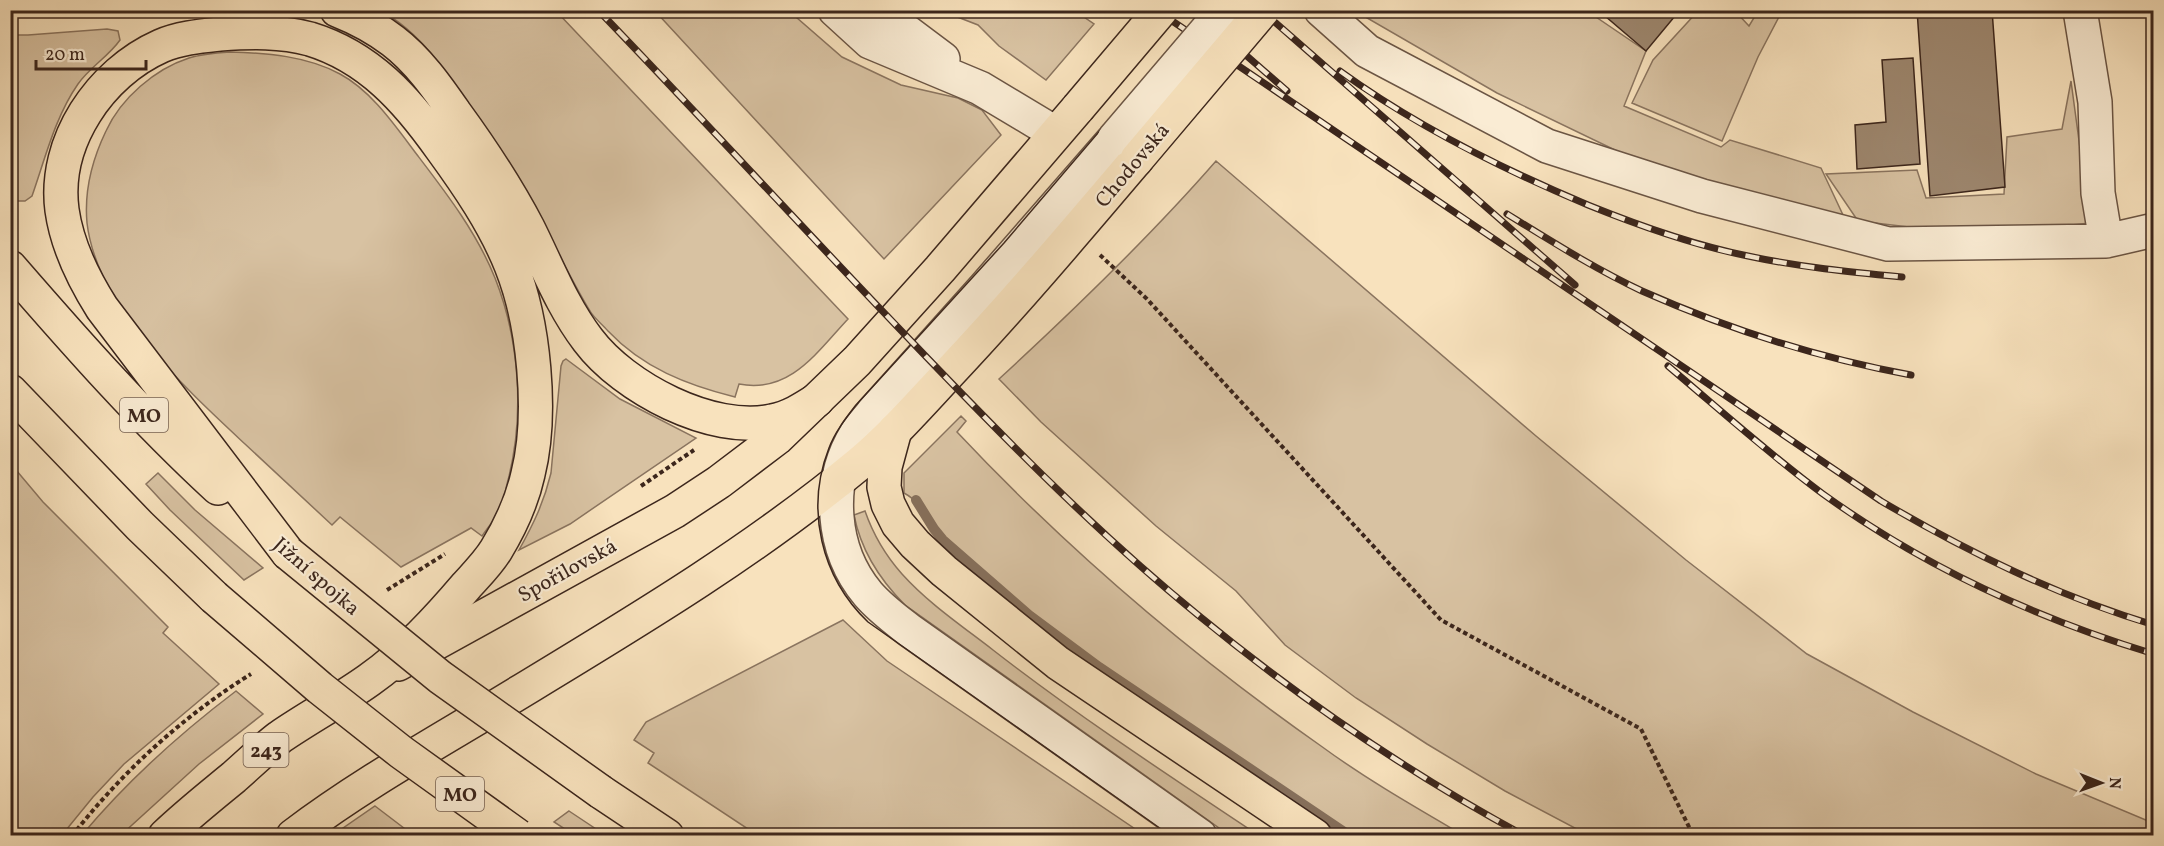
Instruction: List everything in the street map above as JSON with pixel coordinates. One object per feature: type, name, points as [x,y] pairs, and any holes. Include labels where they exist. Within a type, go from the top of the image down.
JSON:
[{"type":"main road","points":[[337,10],[354,17],[394,42],[425,73],[443,96],[506,188],[564,304],[589,342],[604,359],[665,400],[690,411],[731,422],[771,422],[788,417],[817,400]]},
{"type":"main road","points":[[1055,133],[1161,10]]},
{"type":"main road","name":"Chodovská","points":[[895,430],[1000,319],[1125,149],[1263,10]]},
{"type":"main road","points":[[288,553],[102,308],[87,284],[74,256],[66,227],[62,207],[64,170],[68,150],[93,102],[120,70],[163,45],[184,39],[245,32],[292,35],[354,57],[376,73],[398,93],[422,122],[468,185],[500,241],[519,290],[531,345],[534,385],[533,448],[522,495],[511,523],[485,565],[427,628],[372,678]]},
{"type":"main road","name":"Spořilovská","points":[[166,835],[279,738],[372,678],[675,511],[719,482],[777,438],[857,361],[1055,133]]},
{"type":"main road","name":"Jižní spojka","points":[[10,267],[134,405],[209,480],[288,553],[440,677],[601,792],[668,836]]},
{"type":"main road","name":"MO","points":[[10,391],[140,526],[214,597],[320,688],[401,752],[518,836]]},
{"type":"main road","points":[[293,836],[369,783],[703,577],[778,526],[861,462],[895,430]]},
{"type":"main road","points":[[895,430],[885,467],[884,487],[888,504],[898,524],[915,544],[944,571],[1058,663],[1316,836]]},
{"type":"main road","points":[[401,752],[480,836]]},
{"type":"lane","points":[[835,10],[870,42],[980,88]]},
{"type":"lane","points":[[882,10],[891,20],[980,88],[1055,133]]},
{"type":"lane","points":[[1200,836],[909,630],[880,607],[859,582],[846,557],[837,513],[839,479],[856,434],[985,287],[1125,149],[1224,10]]},
{"type":"lane","points":[[1321,10],[1367,51],[1547,146],[1702,196],[1888,244],[2106,241],[2154,230]]},
{"type":"lane","points":[[2080,10],[2095,102],[2098,193],[2106,241]]},
{"type":"path","points":[[1097,252],[1147,299],[1441,620],[1641,729],[1693,835]]},
{"type":"shaded area","points":[[381,11],[556,11],[848,319],[813,357],[788,377],[773,383],[739,384],[735,397],[683,381],[651,365],[622,344],[592,314],[537,216],[443,68],[408,30]]},
{"type":"shaded area","points":[[655,11],[789,11],[842,57],[901,85],[958,98],[982,110],[1001,135],[884,259]]},
{"type":"shaded area","points":[[942,11],[1075,11],[1094,24],[1046,80],[999,46],[978,25]]},
{"type":"shaded area","points":[[1355,11],[1587,11],[1646,51],[1624,106],[1721,147],[1730,140],[1821,168],[1843,215],[1760,197],[1646,165],[1497,93]]},
{"type":"shaded area","points":[[1698,11],[1735,11],[1749,26],[1758,11],[1782,11],[1758,57],[1722,141],[1632,103],[1653,60]]},
{"type":"shaded area","points":[[107,29],[118,31],[120,40],[78,84],[57,124],[32,196],[25,201],[18,201],[10,194],[11,35]]},
{"type":"shaded area","points":[[230,52],[300,59],[327,68],[352,81],[392,122],[450,199],[488,261],[510,327],[515,353],[518,406],[513,459],[503,500],[498,513],[482,536],[471,528],[401,567],[340,517],[332,525],[172,372],[126,316],[108,286],[94,255],[86,211],[90,176],[112,119],[140,86],[164,69],[194,57]]},
{"type":"shaded area","points":[[2071,81],[2090,223],[2025,230],[1943,231],[1858,221],[1826,174],[1917,170],[1926,198],[2004,194],[2007,137],[2062,129]]},
{"type":"shaded area","points":[[1216,161],[1536,436],[1686,560],[1807,654],[1913,712],[2036,774],[2153,823],[2153,835],[1588,835],[1505,791],[1356,698],[1285,645],[1236,591],[1156,526],[1041,422],[999,379],[1110,273]]},
{"type":"shaded area","points":[[566,359],[620,399],[696,438],[570,524],[519,550],[538,512],[551,473],[561,366]]},
{"type":"shaded area","points":[[961,416],[966,421],[957,432],[999,475],[1086,558],[1177,637],[1272,711],[1338,758],[1463,835],[1350,835],[1099,667],[1029,615],[943,540],[921,508],[904,493],[904,473]]},
{"type":"shaded area","points":[[11,464],[43,502],[168,627],[163,633],[219,684],[124,764],[62,835],[11,835]]},
{"type":"shaded area","points":[[158,473],[195,510],[263,568],[244,580],[146,484]]},
{"type":"shaded area","points":[[865,511],[876,536],[902,574],[957,623],[1090,722],[1258,835],[1229,835],[905,605],[880,575],[861,541],[854,515]]},
{"type":"shaded area","points":[[843,620],[887,661],[1144,835],[757,835],[648,763],[654,753],[634,740],[646,722]]},
{"type":"shaded area","points":[[236,691],[263,714],[199,764],[121,835],[82,835],[117,795],[155,759]]},
{"type":"shaded area","points":[[375,806],[413,835],[333,835]]},
{"type":"shaded area","points":[[569,811],[605,835],[574,835],[554,822]]},
{"type":"building","points":[[1598,10],[1680,10],[1646,51]]},
{"type":"building","points":[[1917,10],[1992,10],[2005,187],[1930,196]]},
{"type":"building","points":[[1913,58],[1920,164],[1857,169],[1855,125],[1886,122],[1882,60]]},
{"type":"waterway","points":[[916,500],[943,540],[1029,615],[1099,667],[1350,836]]},
{"type":"tram line","points":[[1171,836],[868,622],[852,604],[829,563],[818,518],[818,495],[822,471],[831,442],[856,405],[1004,243],[1203,10]]},
{"type":"railway","points":[[598,10],[947,379],[1051,484],[1123,551],[1198,615],[1316,705],[1397,761],[1525,836]]},
{"type":"railway","points":[[1156,10],[1881,501],[1947,538],[2014,571],[2083,601],[2154,625]]},
{"type":"railway","points":[[1194,10],[1287,91]]},
{"type":"railway","points":[[1261,10],[1575,285]]},
{"type":"railway","points":[[1340,71],[1399,110],[1460,145],[1556,191],[1627,220],[1727,252],[1805,266],[1902,277]]},
{"type":"railway","points":[[1507,214],[1607,273],[1674,305],[1774,341],[1842,360],[1911,375]]},
{"type":"railway","points":[[1668,366],[1803,479],[1900,544],[1940,567],[2023,607],[2154,654]]}]
